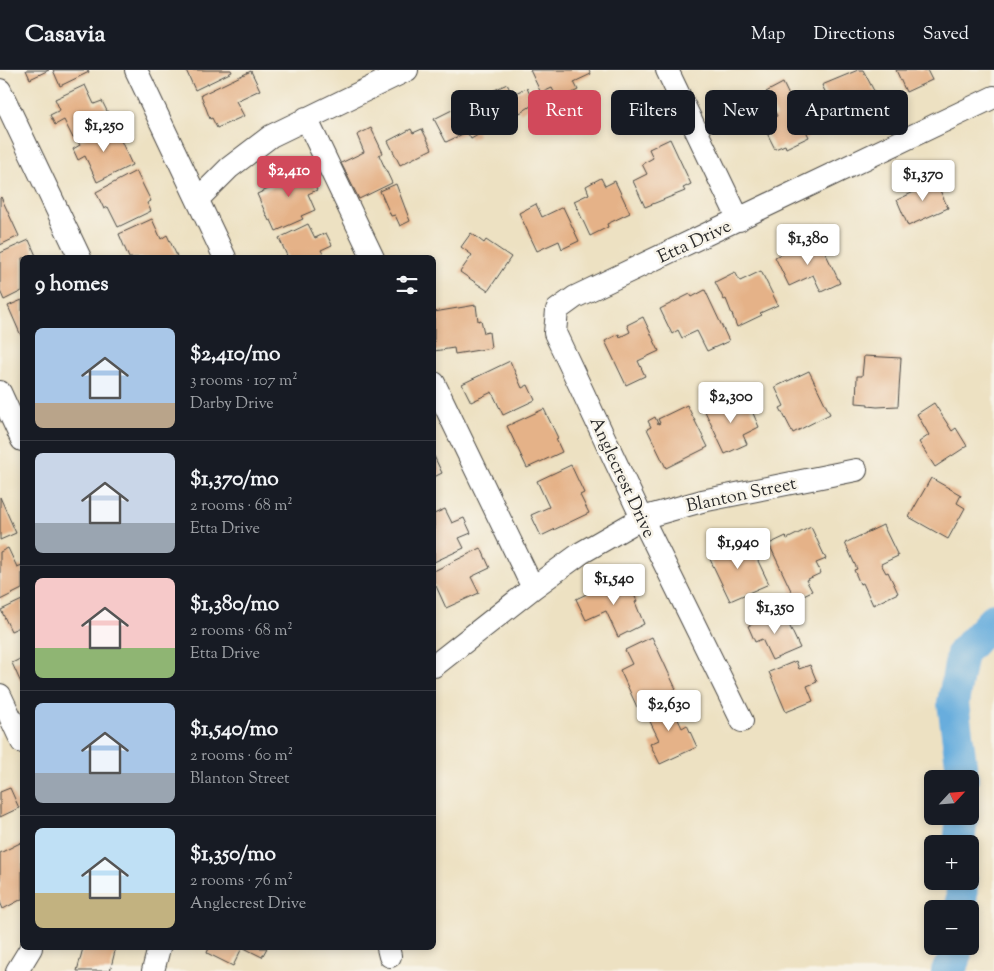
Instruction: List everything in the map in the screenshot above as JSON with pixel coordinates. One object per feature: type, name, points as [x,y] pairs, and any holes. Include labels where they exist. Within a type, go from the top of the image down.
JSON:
[{"type":"street","points":[[136,70],[225,255]]},
{"type":"street","points":[[198,199],[229,168],[271,136],[407,70]]},
{"type":"street","points":[[667,70],[739,220]]},
{"type":"street","points":[[0,90],[79,255]]},
{"type":"street","name":"Etta Drive","points":[[557,310],[575,297],[994,97]]},
{"type":"street","points":[[306,118],[372,255]]},
{"type":"street","name":"Anglecrest Drive","points":[[557,310],[555,333],[642,518],[742,721]]},
{"type":"street","points":[[436,387],[533,588]]},
{"type":"street","points":[[0,392],[20,436]]},
{"type":"street","name":"Blanton Street","points":[[436,664],[581,553],[642,518],[702,501],[856,470]]},
{"type":"street","points":[[0,695],[20,738]]},
{"type":"street","points":[[17,971],[30,950]]},
{"type":"street","points":[[154,971],[159,950]]},
{"type":"building","points":[[26,70],[49,70],[30,79]]},
{"type":"building","points":[[53,70],[88,70],[89,72],[60,86]]},
{"type":"building","points":[[186,70],[231,70],[232,72],[195,90]]},
{"type":"building","points":[[530,70],[589,70],[591,74],[574,82],[578,90],[553,90],[552,88],[540,90]]},
{"type":"building","points":[[858,70],[863,70],[874,90],[824,90],[822,85]]},
{"type":"building","points":[[896,70],[927,70],[932,80],[908,91],[905,90]]},
{"type":"building","points":[[251,71],[260,90],[236,101],[244,116],[217,128],[212,118],[210,119],[201,95]]},
{"type":"building","points":[[783,83],[787,91],[787,135],[808,135],[809,137],[786,148],[785,145],[775,149],[768,135],[777,135],[777,90],[770,90]]},
{"type":"building","points":[[507,84],[510,90],[494,90]]},
{"type":"building","points":[[85,85],[94,104],[102,101],[111,119],[73,138],[64,120],[55,125],[50,115],[60,110],[55,99]]},
{"type":"building","points":[[527,88],[528,108],[520,113],[518,109],[518,92]]},
{"type":"building","points":[[451,110],[451,135],[461,135],[446,142],[434,119]]},
{"type":"building","points":[[114,125],[132,165],[97,182],[85,156],[78,160],[73,149],[80,145],[78,142]]},
{"type":"building","points":[[371,128],[383,153],[379,155],[392,183],[359,199],[341,163],[364,152],[357,135]]},
{"type":"building","points":[[411,129],[413,133],[422,129],[432,149],[400,165],[388,141]]},
{"type":"building","points":[[469,135],[478,135],[471,139]]},
{"type":"building","points":[[670,139],[691,184],[683,188],[685,191],[645,207],[633,181],[647,174],[642,164],[653,158],[649,149]]},
{"type":"building","points":[[299,158],[305,172],[308,171],[317,190],[308,194],[315,210],[301,216],[303,219],[276,231],[271,220],[269,221],[257,194],[293,178],[286,163]]},
{"type":"building","points":[[136,171],[151,201],[147,203],[151,211],[118,227],[108,207],[104,209],[96,192]]},
{"type":"building","points":[[933,175],[948,208],[908,226],[897,200],[918,190],[915,183]]},
{"type":"building","points":[[601,178],[605,186],[615,181],[630,213],[607,224],[608,227],[590,236],[574,201],[589,194],[586,186]]},
{"type":"building","points":[[396,184],[410,221],[400,226],[395,215],[391,216],[380,191]]},
{"type":"building","points":[[0,198],[19,236],[0,245]]},
{"type":"building","points":[[536,204],[542,217],[563,207],[579,241],[562,249],[559,241],[537,251],[519,213]]},
{"type":"building","points":[[152,219],[161,239],[167,235],[177,255],[128,255],[119,234]]},
{"type":"building","points":[[308,224],[315,238],[326,233],[332,245],[321,250],[324,255],[287,255],[279,238]]},
{"type":"building","points":[[471,233],[484,243],[486,240],[511,257],[488,291],[460,272],[472,255],[461,247]]},
{"type":"building","points":[[29,240],[36,255],[20,255],[20,292],[4,300],[0,291],[0,253]]},
{"type":"building","points":[[819,240],[840,283],[821,292],[813,275],[789,286],[775,257],[797,246],[799,250]]},
{"type":"building","points":[[761,271],[778,305],[737,327],[726,299],[724,300],[715,282],[735,272],[740,281]]},
{"type":"building","points":[[705,290],[729,341],[707,351],[697,331],[682,338],[678,330],[672,334],[660,309],[690,294],[692,297]]},
{"type":"building","points":[[20,301],[20,333],[8,306]]},
{"type":"building","points":[[476,305],[478,321],[481,320],[484,333],[489,332],[491,348],[455,354],[454,348],[436,351],[436,312]]},
{"type":"building","points":[[643,317],[659,351],[638,361],[645,376],[626,385],[605,341],[619,334],[620,337],[630,332],[627,325]]},
{"type":"building","points":[[864,356],[901,358],[898,406],[877,407],[856,403],[857,376],[862,376]]},
{"type":"building","points":[[510,361],[522,388],[528,385],[535,400],[503,415],[492,392],[471,402],[462,384]]},
{"type":"building","points":[[809,371],[830,414],[793,433],[780,408],[784,406],[775,387]]},
{"type":"building","points":[[725,396],[732,411],[749,404],[759,427],[743,435],[747,444],[725,454],[703,407]]},
{"type":"building","points":[[934,403],[952,431],[956,428],[967,446],[935,467],[919,442],[929,435],[917,414]]},
{"type":"building","points":[[687,405],[708,447],[666,468],[647,429],[651,427],[648,421],[655,417],[658,424],[660,423],[658,419]]},
{"type":"building","points":[[544,409],[558,438],[556,439],[562,452],[527,468],[507,426]]},
{"type":"building","points":[[436,460],[442,473],[436,476]]},
{"type":"building","points":[[571,465],[584,493],[580,495],[589,513],[541,536],[531,515],[549,507],[537,481]]},
{"type":"building","points":[[931,478],[961,495],[957,503],[965,508],[948,539],[909,517]]},
{"type":"building","points":[[0,497],[16,533],[0,540]]},
{"type":"building","points":[[445,509],[452,523],[464,518],[471,533],[459,538],[464,548],[436,561],[436,513]]},
{"type":"building","points":[[883,525],[898,556],[881,564],[886,573],[888,572],[898,593],[873,605],[863,583],[860,584],[854,570],[857,569],[845,543]]},
{"type":"building","points":[[811,527],[826,559],[816,563],[821,573],[806,580],[812,591],[795,599],[769,544],[786,536],[787,539]]},
{"type":"building","points":[[749,542],[769,584],[730,601],[707,553],[725,545],[728,552]]},
{"type":"building","points":[[8,548],[17,567],[20,566],[20,590],[0,600],[0,552]]},
{"type":"building","points":[[481,548],[490,568],[471,577],[479,593],[446,608],[436,586],[436,570]]},
{"type":"building","points":[[625,576],[637,601],[635,602],[644,624],[618,637],[606,611],[586,620],[576,599]]},
{"type":"building","points":[[20,601],[20,627],[11,631],[1,610]]},
{"type":"building","points":[[782,610],[800,648],[772,660],[762,639],[755,642],[748,626]]},
{"type":"building","points":[[652,637],[676,689],[637,707],[620,670],[632,664],[625,650]]},
{"type":"building","points":[[20,659],[20,681],[12,663]]},
{"type":"building","points":[[796,661],[799,669],[810,665],[817,682],[807,686],[813,701],[786,712],[769,672]]},
{"type":"building","points":[[668,698],[682,728],[687,725],[697,747],[660,764],[650,744],[659,740],[644,709]]},
{"type":"building","points":[[10,788],[19,808],[0,817],[0,792]]},
{"type":"building","points":[[20,843],[20,900],[3,909],[0,902],[0,853]]},
{"type":"building","points":[[82,950],[115,951],[110,971],[77,971]]},
{"type":"building","points":[[208,950],[241,950],[233,966],[207,953]]},
{"type":"building","points":[[248,950],[266,950],[262,957]]},
{"type":"waterway","points":[[962,770],[953,703],[962,653],[994,619]]},
{"type":"waterway","points":[[960,835],[961,825]]},
{"type":"waterway","points":[[961,900],[962,890]]},
{"type":"waterway","points":[[947,971],[955,960],[956,955]]}]
